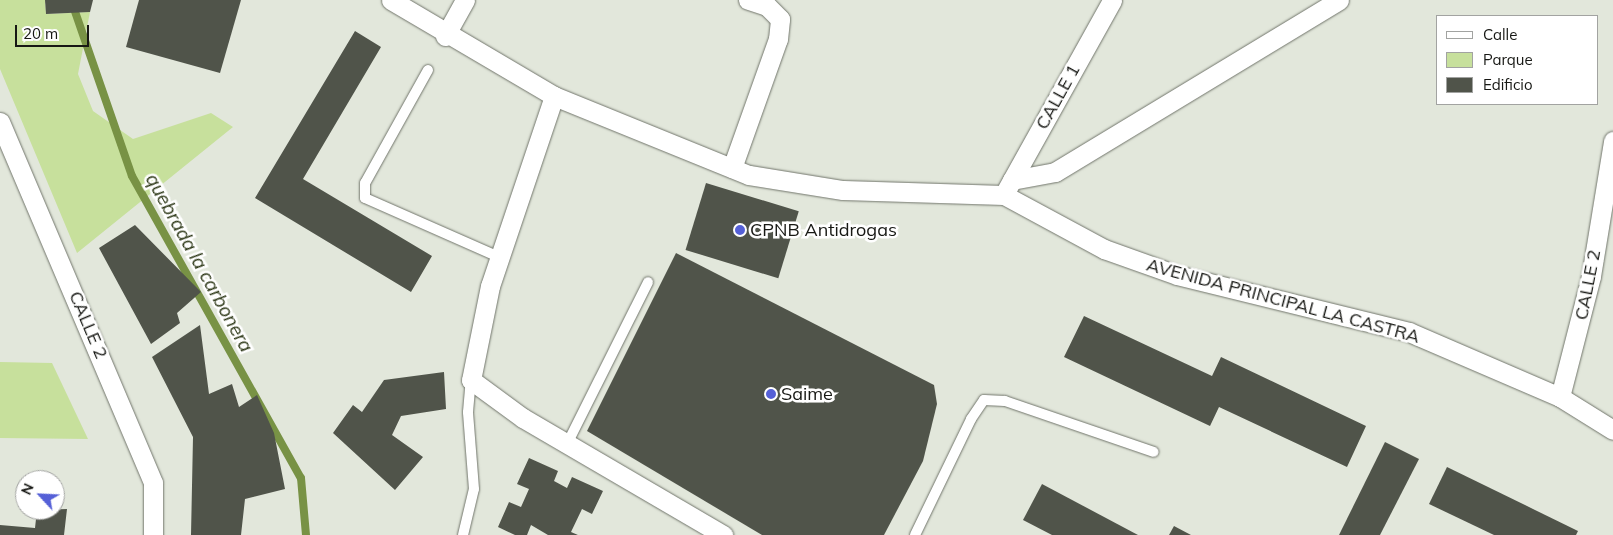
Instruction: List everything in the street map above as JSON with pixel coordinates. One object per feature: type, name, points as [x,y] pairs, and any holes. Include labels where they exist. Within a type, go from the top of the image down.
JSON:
[{"type":"street","name":"AVENIDA PRINCIPAL LA CASTRA","points":[[391,0],[446,36],[554,96],[749,175],[843,190],[1008,188],[1104,249],[1177,275],[1409,332],[1560,397],[1613,430]]},
{"type":"street","points":[[446,36],[465,0]]},
{"type":"street","points":[[732,168],[778,39],[780,19],[767,6],[748,0]]},
{"type":"street","name":"CALLE 1","points":[[1008,188],[1112,0]]},
{"type":"street","points":[[1008,188],[1054,172],[1339,0]]},
{"type":"street","points":[[554,96],[499,256],[471,380],[568,444],[723,535]]},
{"type":"street","name":"CALLE 2","points":[[0,122],[153,483],[153,535]]},
{"type":"street","name":"CALLE 2","points":[[1560,397],[1592,276],[1613,141]]},
{"type":"lane","points":[[428,70],[365,183],[365,198],[499,256]]},
{"type":"lane","points":[[568,444],[648,282]]},
{"type":"lane","points":[[463,535],[474,489],[468,412],[471,380]]},
{"type":"lane","points":[[915,535],[971,419],[984,400],[1005,401],[1154,452]]},
{"type":"green space","points":[[0,0],[45,0],[46,14],[90,12],[78,74],[93,111],[133,139],[211,113],[233,127],[77,253],[0,69]]},
{"type":"green space","points":[[0,362],[52,363],[88,439],[0,438]]},
{"type":"building","points":[[45,0],[93,0],[90,12],[46,14]]},
{"type":"building","points":[[139,0],[241,0],[220,73],[126,47]]},
{"type":"building","points":[[355,31],[381,47],[303,179],[432,256],[411,292],[255,198]]},
{"type":"building","name":"CPNB Antidrogas","points":[[706,183],[799,211],[778,278],[686,250]]},
{"type":"building","points":[[135,225],[201,292],[177,313],[180,323],[151,344],[99,248]]},
{"type":"building","name":"Saime","points":[[676,253],[934,385],[937,404],[923,461],[884,535],[762,535],[587,431]]},
{"type":"building","points":[[1084,316],[1212,376],[1221,357],[1366,426],[1347,467],[1219,407],[1210,426],[1064,357]]},
{"type":"building","points":[[200,325],[209,394],[232,384],[239,407],[257,395],[274,433],[285,489],[245,499],[241,535],[191,535],[193,437],[152,357]]},
{"type":"building","points":[[444,372],[446,409],[401,416],[392,435],[423,457],[395,490],[333,433],[353,405],[362,412],[384,380]]},
{"type":"building","points":[[1385,442],[1419,459],[1380,535],[1339,535]]},
{"type":"building","points":[[529,458],[558,471],[554,481],[567,488],[572,477],[603,491],[592,514],[582,509],[571,532],[578,535],[548,535],[531,525],[527,535],[515,535],[498,527],[509,502],[521,507],[529,489],[517,484]]},
{"type":"building","points":[[1447,467],[1578,531],[1576,535],[1494,535],[1429,504]]},
{"type":"building","points":[[1042,484],[1138,535],[1052,535],[1023,520]]},
{"type":"building","points":[[65,509],[67,509],[64,535],[0,535],[0,525],[35,528],[36,520],[65,520]]},
{"type":"building","points":[[1174,526],[1191,535],[1169,535]]},
{"type":"waterway","name":"quebrada la carbonera","points":[[71,0],[132,176],[301,478],[306,535]]},
{"type":"place","name":"CPNB Antidrogas","points":[[740,230]]},
{"type":"place","name":"Saime","points":[[771,394]]}]
